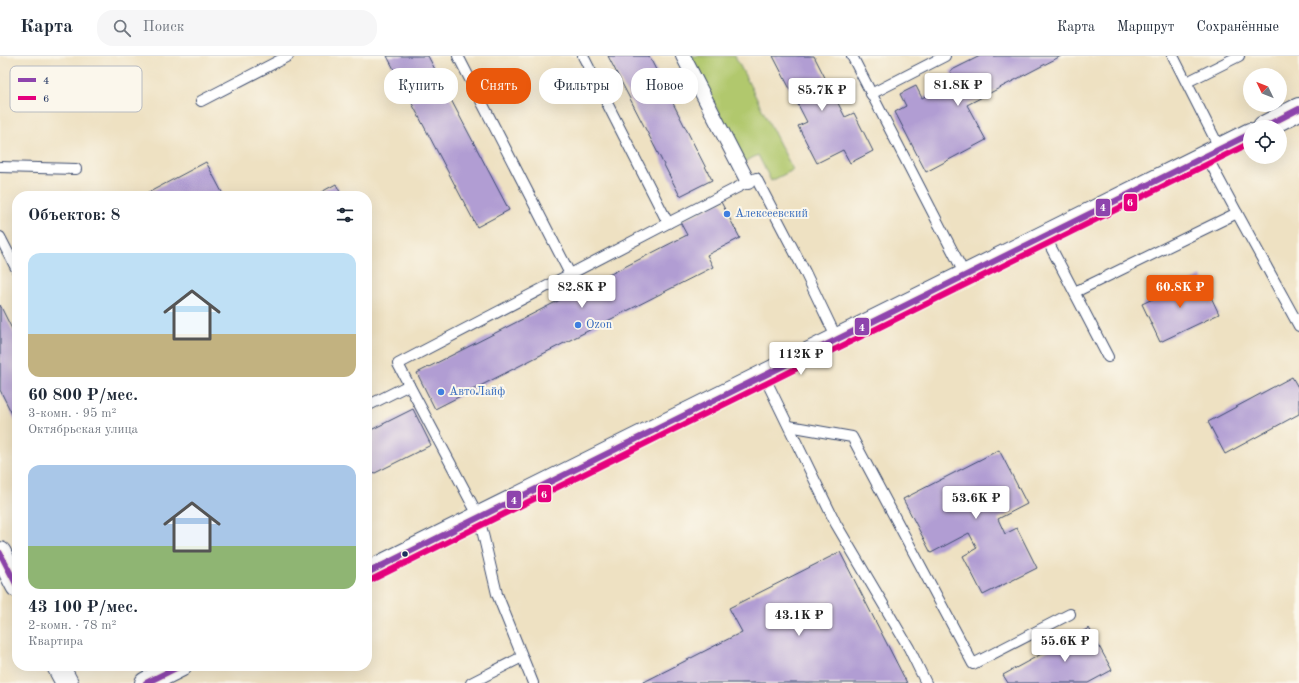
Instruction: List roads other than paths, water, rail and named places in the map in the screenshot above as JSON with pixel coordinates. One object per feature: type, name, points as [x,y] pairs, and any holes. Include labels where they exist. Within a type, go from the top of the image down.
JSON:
[{"type":"street","points":[[683,56],[748,182]]},
{"type":"street","points":[[1278,120],[1299,109]]},
{"type":"street","points":[[372,570],[1243,137]]},
{"type":"street","points":[[0,553],[12,576]]},
{"type":"street","points":[[61,671],[67,683]]},
{"type":"street","points":[[146,683],[170,671]]},
{"type":"lane","points":[[202,101],[288,56]]},
{"type":"lane","points":[[458,56],[570,274]]},
{"type":"lane","points":[[583,56],[668,223]]},
{"type":"lane","points":[[852,56],[965,276]]},
{"type":"lane","points":[[871,94],[945,56]]},
{"type":"lane","points":[[1173,56],[1187,82],[1236,214],[1299,326]]},
{"type":"lane","points":[[1187,82],[1239,56]]},
{"type":"lane","points":[[0,167],[76,169]]},
{"type":"lane","points":[[533,683],[497,594],[479,517],[398,364],[756,178],[805,272],[836,339]]},
{"type":"lane","points":[[1075,292],[1236,214]]},
{"type":"lane","points":[[1045,236],[1108,357]]},
{"type":"lane","points":[[0,237],[12,260]]},
{"type":"lane","points":[[764,376],[836,524],[909,648],[926,683]]},
{"type":"lane","points":[[372,404],[409,385]]},
{"type":"lane","points":[[789,426],[852,437],[973,664],[1070,614]]},
{"type":"lane","points":[[471,683],[522,657]]},
{"type":"place","name":"Алексеевский","points":[[727,214]]},
{"type":"place","name":"Ozon","points":[[578,325]]},
{"type":"place","name":"АвтоЛайф","points":[[441,392]]}]
